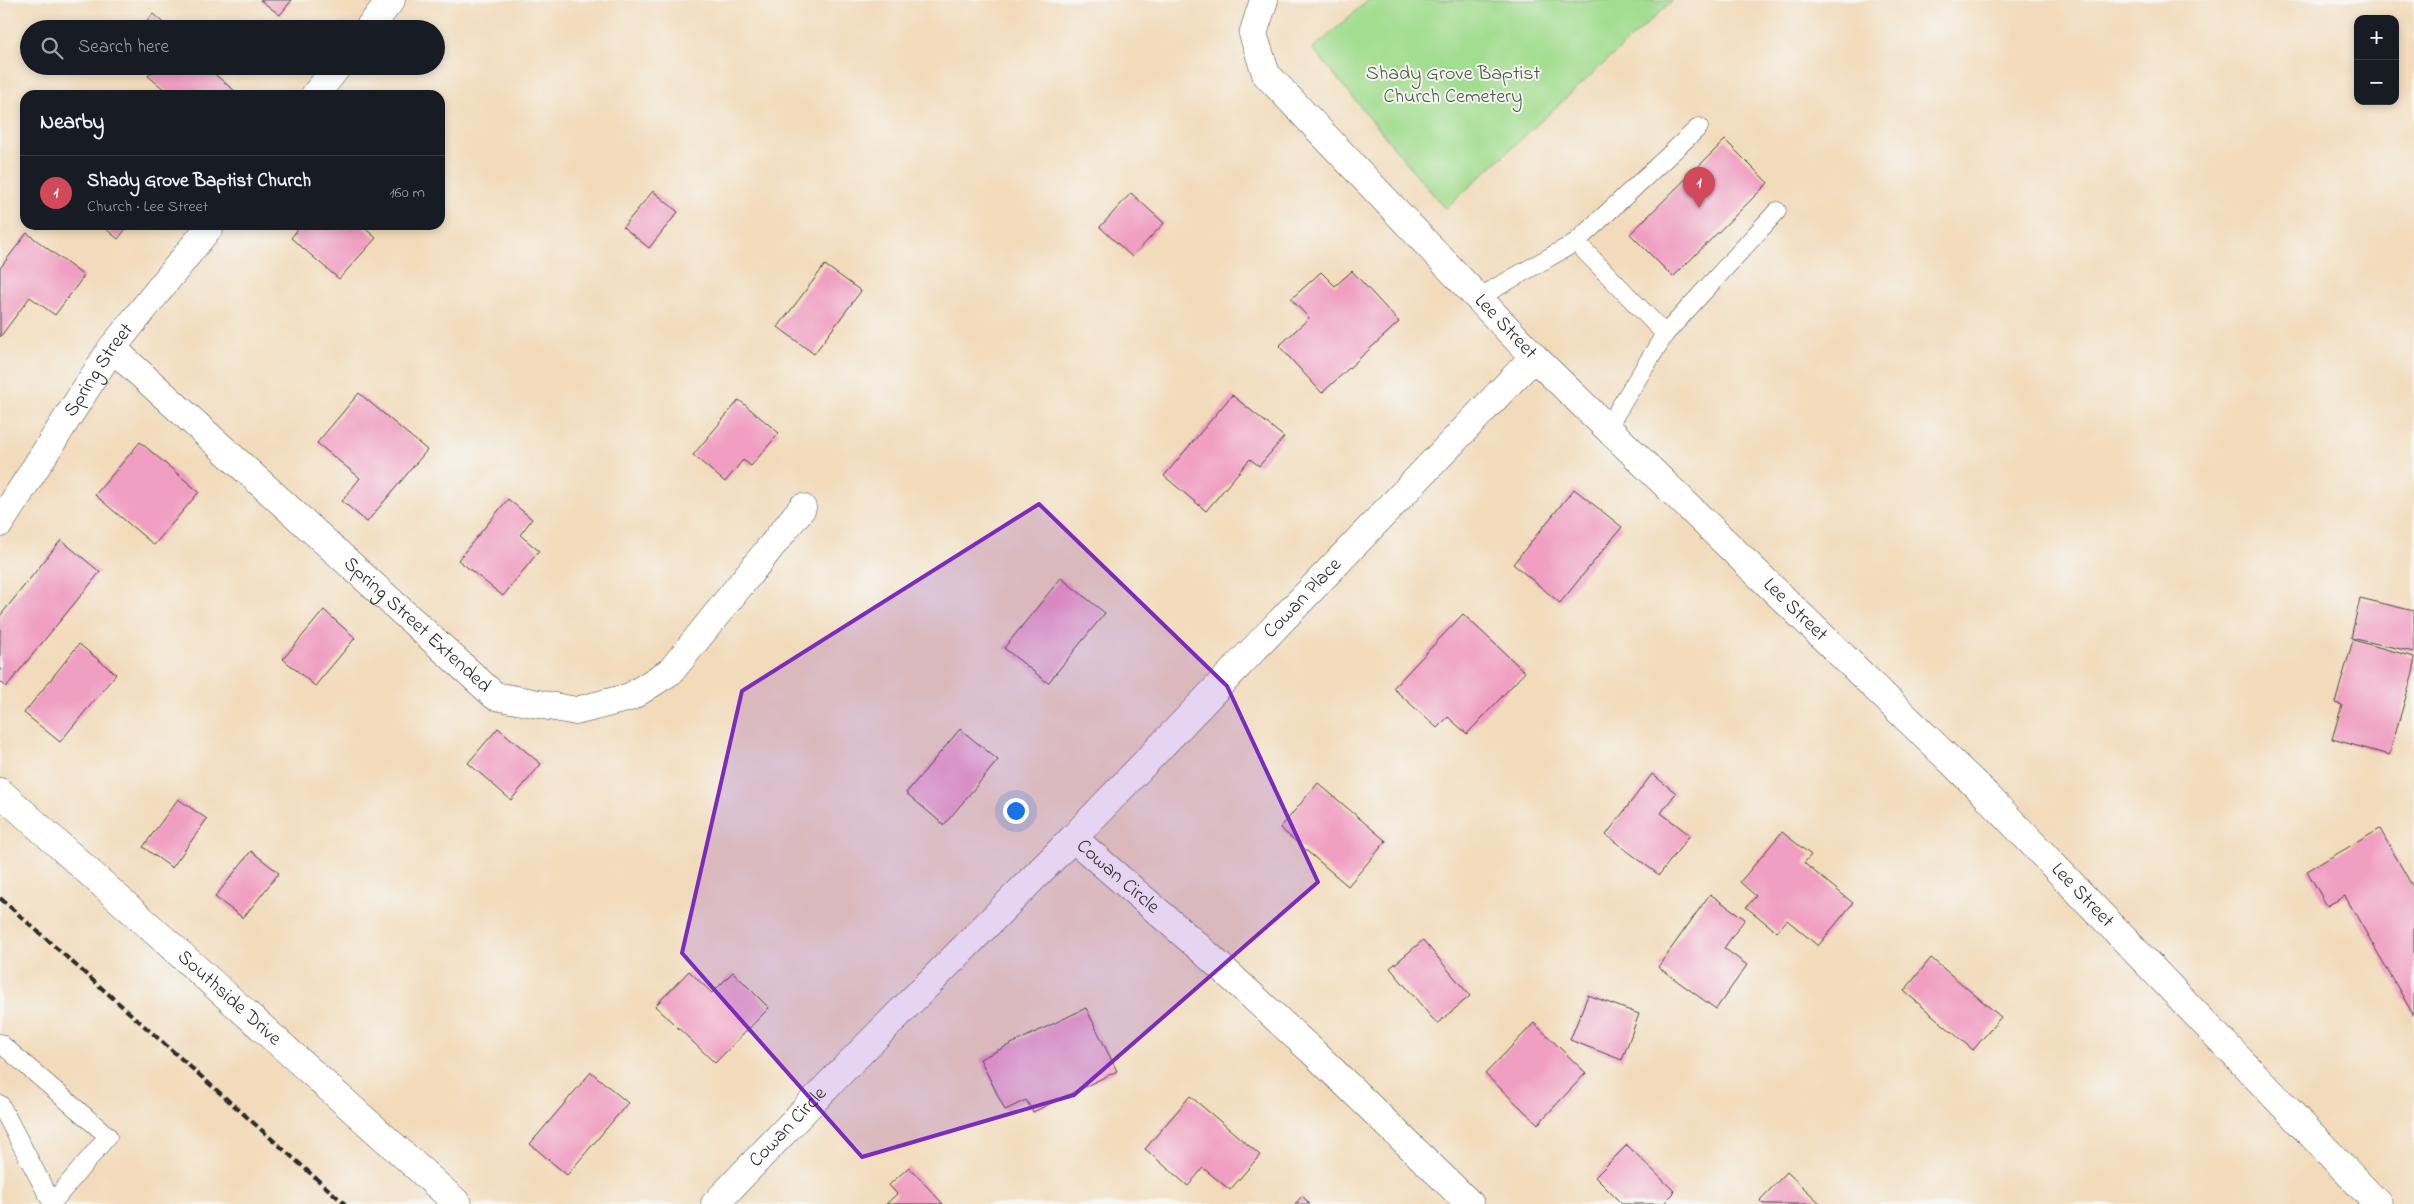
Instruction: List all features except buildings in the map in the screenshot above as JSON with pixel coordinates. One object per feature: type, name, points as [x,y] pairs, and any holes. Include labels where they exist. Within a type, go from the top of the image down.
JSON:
[{"type":"street","points":[[375,20],[391,0]]},
{"type":"street","name":"Lee Street","points":[[1264,0],[1253,34],[1266,74],[1534,357],[1986,795],[2378,1204]]},
{"type":"street","points":[[319,90],[331,75]]},
{"type":"street","name":"Spring Street","points":[[0,522],[112,348],[207,230]]},
{"type":"street","name":"Spring Street Extended","points":[[112,348],[495,696],[576,711],[630,697],[671,671],[802,508]]},
{"type":"street","name":"Cowan Place","points":[[1073,838],[1534,357]]},
{"type":"street","name":"Southside Drive","points":[[0,792],[458,1204]]},
{"type":"street","name":"Cowan Circle","points":[[715,1204],[839,1074],[1073,838],[1263,1006],[1470,1204]]},
{"type":"lane","points":[[1478,298],[1576,242],[1699,127]]},
{"type":"lane","points":[[1607,428],[1665,334],[1777,211]]},
{"type":"lane","points":[[1576,242],[1665,334]]},
{"type":"lane","points":[[0,1042],[108,1136],[52,1204],[0,1104]]},
{"type":"highlighted area","points":[[1039,504],[1227,686],[1318,882],[1074,1095],[862,1157],[682,953],[742,691]]},
{"type":"green space","name":"Shady Grove Baptist Church Cemetery","points":[[1368,0],[1673,0],[1445,209],[1313,49]]},
{"type":"railway","points":[[0,898],[345,1204]]},
{"type":"place","name":"Shady Grove Baptist Church","points":[[1699,208]]}]
